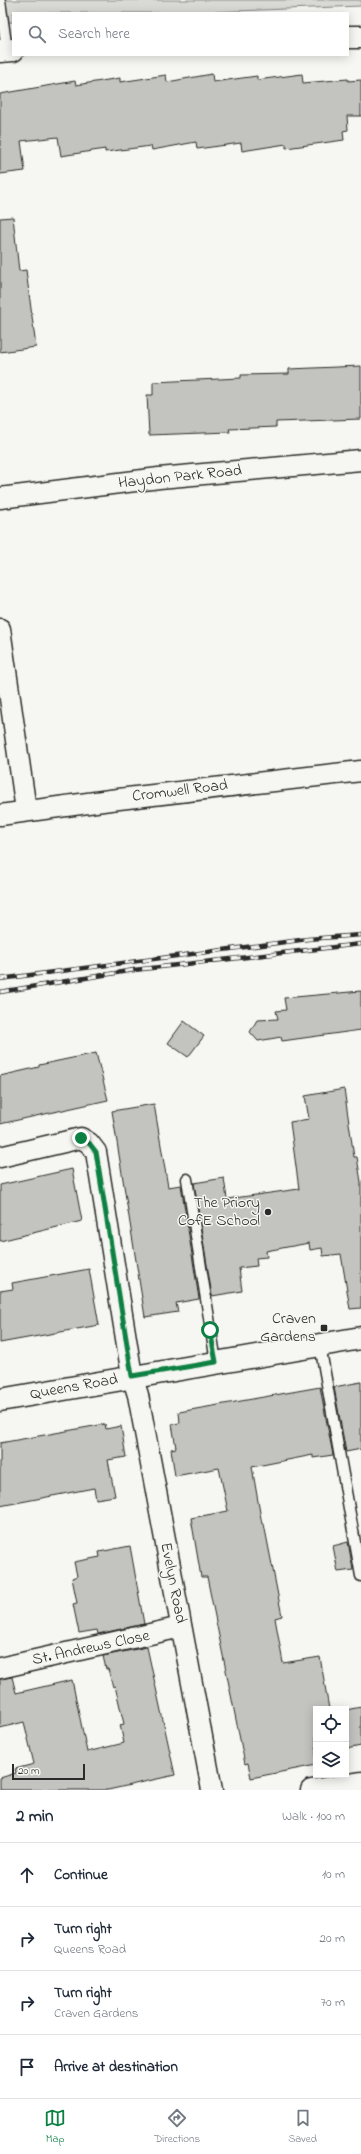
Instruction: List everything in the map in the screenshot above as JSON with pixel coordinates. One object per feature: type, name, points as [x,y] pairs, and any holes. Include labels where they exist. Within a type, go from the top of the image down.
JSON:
[{"type":"street","points":[[349,36],[361,37]]},
{"type":"street","name":"Haydon Park Road","points":[[0,498],[159,478],[361,460]]},
{"type":"street","points":[[0,629],[26,810]]},
{"type":"street","name":"Cromwell Road","points":[[0,815],[26,810],[361,771]]},
{"type":"street","points":[[0,1157],[81,1138],[89,1143],[96,1152],[132,1376]]},
{"type":"street","name":"Queens Road","points":[[0,1400],[132,1376],[361,1338]]},
{"type":"street","name":"Evelyn Road","points":[[132,1376],[138,1395],[212,1790]]},
{"type":"street","name":"St. Andrews Close","points":[[0,1668],[181,1627]]},
{"type":"street","points":[[311,1790],[361,1782]]},
{"type":"lane","points":[[0,0],[7,50]]},
{"type":"lane","points":[[188,1179],[216,1362]]},
{"type":"lane","points":[[320,1345],[361,1576]]},
{"type":"shaded area","points":[[0,0],[361,0],[361,6],[211,12],[12,12],[12,22],[0,23]]},
{"type":"building","points":[[212,74],[213,82],[257,76],[257,80],[302,74],[303,83],[348,79],[348,81],[361,80],[361,116],[347,116],[348,130],[343,131],[344,140],[286,148],[286,144],[242,151],[241,143],[197,149],[196,142],[152,150],[151,146],[105,152],[105,149],[61,156],[58,137],[21,141],[25,171],[0,174],[0,94],[75,81],[76,85],[120,78],[120,82],[166,75],[167,82]]},
{"type":"building","points":[[13,217],[19,271],[26,270],[36,347],[0,352],[0,218]]},
{"type":"building","points":[[361,366],[361,419],[276,422],[276,427],[229,429],[230,432],[149,435],[147,395],[153,395],[153,382],[241,378],[241,375],[289,374],[289,369]]},
{"type":"building","points":[[361,991],[361,1030],[282,1041],[281,1037],[258,1041],[250,1032],[257,1020],[278,1019],[276,1011],[286,1010],[284,998]]},
{"type":"building","points":[[184,1021],[204,1036],[188,1057],[168,1043]]},
{"type":"building","points":[[96,1053],[108,1100],[0,1124],[0,1076],[39,1067],[39,1065]]},
{"type":"building","name":"The Priory CofE School","points":[[344,1089],[354,1157],[357,1157],[361,1182],[361,1308],[350,1309],[341,1254],[323,1256],[322,1248],[310,1250],[309,1243],[266,1251],[267,1257],[256,1258],[257,1266],[239,1268],[242,1291],[212,1296],[194,1183],[224,1178],[227,1199],[299,1189],[290,1122],[309,1119],[305,1096]]},
{"type":"building","points":[[154,1104],[168,1187],[181,1185],[199,1299],[176,1303],[178,1312],[145,1317],[112,1111]]},
{"type":"building","points":[[72,1169],[82,1221],[0,1241],[0,1185]]},
{"type":"building","points":[[89,1269],[99,1325],[0,1343],[0,1291],[13,1289],[12,1283]]},
{"type":"building","points":[[361,1382],[361,1449],[346,1452],[334,1387]]},
{"type":"building","points":[[320,1387],[333,1455],[313,1458],[313,1455],[252,1467],[262,1524],[264,1524],[282,1616],[275,1618],[283,1663],[320,1657],[328,1706],[313,1706],[313,1766],[251,1778],[248,1763],[245,1764],[207,1577],[201,1577],[191,1518],[228,1511],[219,1468],[175,1476],[171,1449],[176,1448],[172,1424],[180,1423],[179,1412]]},
{"type":"building","points":[[105,1424],[106,1429],[121,1426],[126,1457],[108,1460],[115,1496],[96,1499],[94,1488],[0,1506],[0,1443]]},
{"type":"building","points":[[348,1542],[353,1570],[338,1572],[333,1546]]},
{"type":"building","points":[[130,1546],[144,1624],[98,1634],[97,1630],[79,1633],[73,1604],[77,1603],[72,1578],[77,1576],[74,1562],[100,1557],[99,1552]]},
{"type":"building","points":[[147,1647],[175,1775],[108,1790],[0,1790],[0,1778],[16,1773],[15,1769],[34,1764],[24,1722],[0,1728],[0,1679],[12,1677],[16,1693],[72,1680],[87,1752],[124,1743],[120,1725],[124,1724],[115,1686],[113,1687],[103,1656]]},
{"type":"building","points":[[361,1707],[361,1746],[349,1748],[349,1742],[349,1709]]},
{"type":"railway","points":[[0,979],[308,939],[361,935]]},
{"type":"railway","points":[[0,992],[134,970],[361,944]]},
{"type":"place","name":"The Priory CofE School","points":[[268,1212]]},
{"type":"place","name":"Craven Gardens","points":[[324,1328]]},
{"type":"route","points":[[81,1138],[89,1143],[96,1152],[132,1376],[216,1362],[210,1330]]}]
